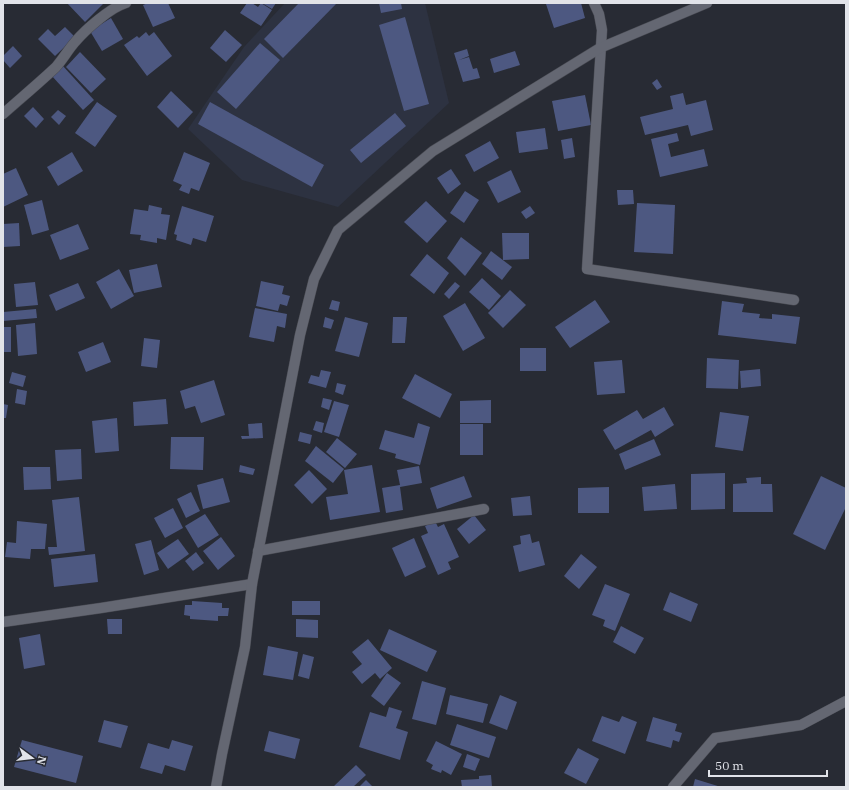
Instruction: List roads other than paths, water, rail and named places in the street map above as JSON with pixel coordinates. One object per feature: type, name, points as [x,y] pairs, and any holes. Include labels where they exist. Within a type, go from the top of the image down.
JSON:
[{"type":"street","points":[[3,114],[57,66],[75,42],[91,26],[109,12],[126,3]]},
{"type":"street","points":[[594,3],[599,14],[602,30],[587,269],[794,300]]},
{"type":"street","points":[[216,787],[245,648],[252,584],[300,335],[314,279],[338,230],[433,151],[600,48],[707,3]]},
{"type":"street","points":[[258,551],[484,509]]},
{"type":"street","points":[[3,622],[252,584]]},
{"type":"street","points":[[674,787],[715,738],[801,725],[846,701]]}]
